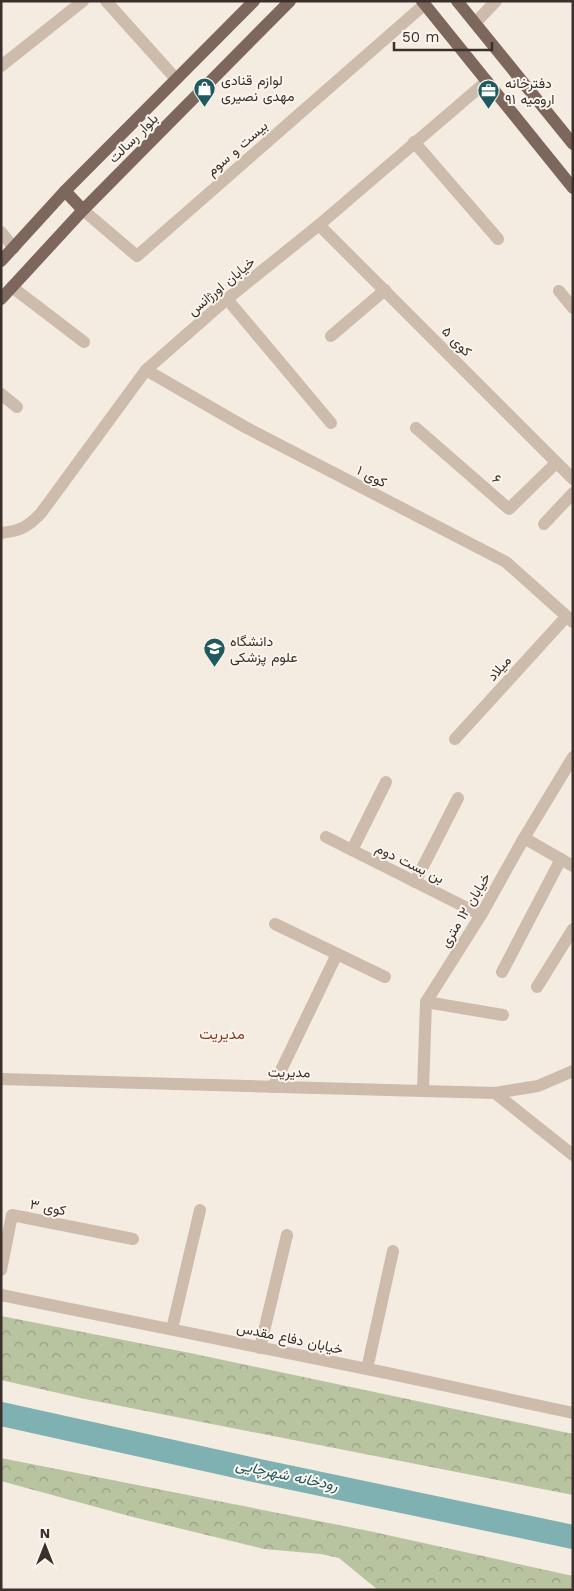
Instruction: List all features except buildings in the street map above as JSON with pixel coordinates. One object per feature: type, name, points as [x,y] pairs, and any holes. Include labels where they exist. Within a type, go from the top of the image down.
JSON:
[{"type":"main road","name":"بلوار رسالت","points":[[1,261],[64,191],[254,1]]},
{"type":"main road","name":"بلوار رسالت","points":[[1,299],[83,210],[290,1]]},
{"type":"main road","points":[[457,1],[572,140]]},
{"type":"main road","points":[[423,3],[573,188]]},
{"type":"main road","points":[[64,191],[83,210]]},
{"type":"street","points":[[1,66],[83,1]]},
{"type":"street","points":[[106,1],[176,78]]},
{"type":"street","points":[[475,23],[496,1]]},
{"type":"street","name":"بیست و سوم","points":[[83,210],[137,256],[423,3]]},
{"type":"street","name":"خیابان اورژانس","points":[[1,533],[14,532],[30,525],[41,513],[146,370],[227,299],[319,225],[487,81]]},
{"type":"street","points":[[414,142],[498,239]]},
{"type":"street","name":"کوی ۵","points":[[319,225],[573,479]]},
{"type":"street","points":[[1,232],[14,248]]},
{"type":"street","points":[[12,286],[84,342]]},
{"type":"street","points":[[331,336],[385,290]]},
{"type":"street","points":[[559,291],[573,308]]},
{"type":"street","points":[[227,299],[330,423]]},
{"type":"street","name":"کوی ۱","points":[[146,370],[245,427],[506,562],[569,619]]},
{"type":"street","points":[[1,394],[17,407]]},
{"type":"street","name":"۶","points":[[416,428],[509,509],[556,463]]},
{"type":"street","points":[[544,524],[573,493]]},
{"type":"street","name":"میلاد","points":[[455,739],[569,619]]},
{"type":"street","name":"خیابان ۱۲ متری","points":[[426,1002],[482,915],[524,838],[573,757]]},
{"type":"street","points":[[352,850],[386,782]]},
{"type":"street","points":[[416,882],[458,798]]},
{"type":"street","name":"بن بست دوم","points":[[326,837],[482,915]]},
{"type":"street","points":[[524,838],[573,866]]},
{"type":"street","points":[[502,972],[562,859]]},
{"type":"street","points":[[275,924],[385,977]]},
{"type":"street","points":[[537,986],[573,929]]},
{"type":"street","points":[[273,1087],[337,954]]},
{"type":"street","points":[[422,1090],[426,1002],[502,1015]]},
{"type":"street","name":"مدیریت","points":[[1,1079],[495,1093],[538,1086],[573,1071]]},
{"type":"street","points":[[495,1093],[573,1154]]},
{"type":"street","points":[[172,1329],[200,1210]]},
{"type":"street","name":"کوی ۳","points":[[1,1270],[12,1215],[134,1239]]},
{"type":"street","points":[[260,1348],[287,1235]]},
{"type":"street","points":[[367,1369],[393,1252]]},
{"type":"street","name":"خیابان دفاع مقدس","points":[[1,1295],[573,1413]]},
{"type":"green space","points":[[1,1316],[190,1353],[573,1434],[573,1495],[80,1398],[1,1380]]},
{"type":"green space","points":[[1,1458],[369,1531],[573,1576],[573,1590],[378,1590],[339,1558],[321,1554],[264,1549],[129,1516],[1,1481]]},
{"type":"waterway","name":"رودخانه شهرچایی","points":[[1,1414],[573,1537]]},
{"type":"place","name":"لوازم قنادی مهدی نصیری","points":[[205,107]]},
{"type":"place","name":"دفترخانه ۹۱ ارومیه","points":[[489,110]]},
{"type":"place","name":"دانشگاه علوم پزشکی","points":[[214,668]]},
{"type":"district","name":"مدیریت","points":[[222,1034]]}]
